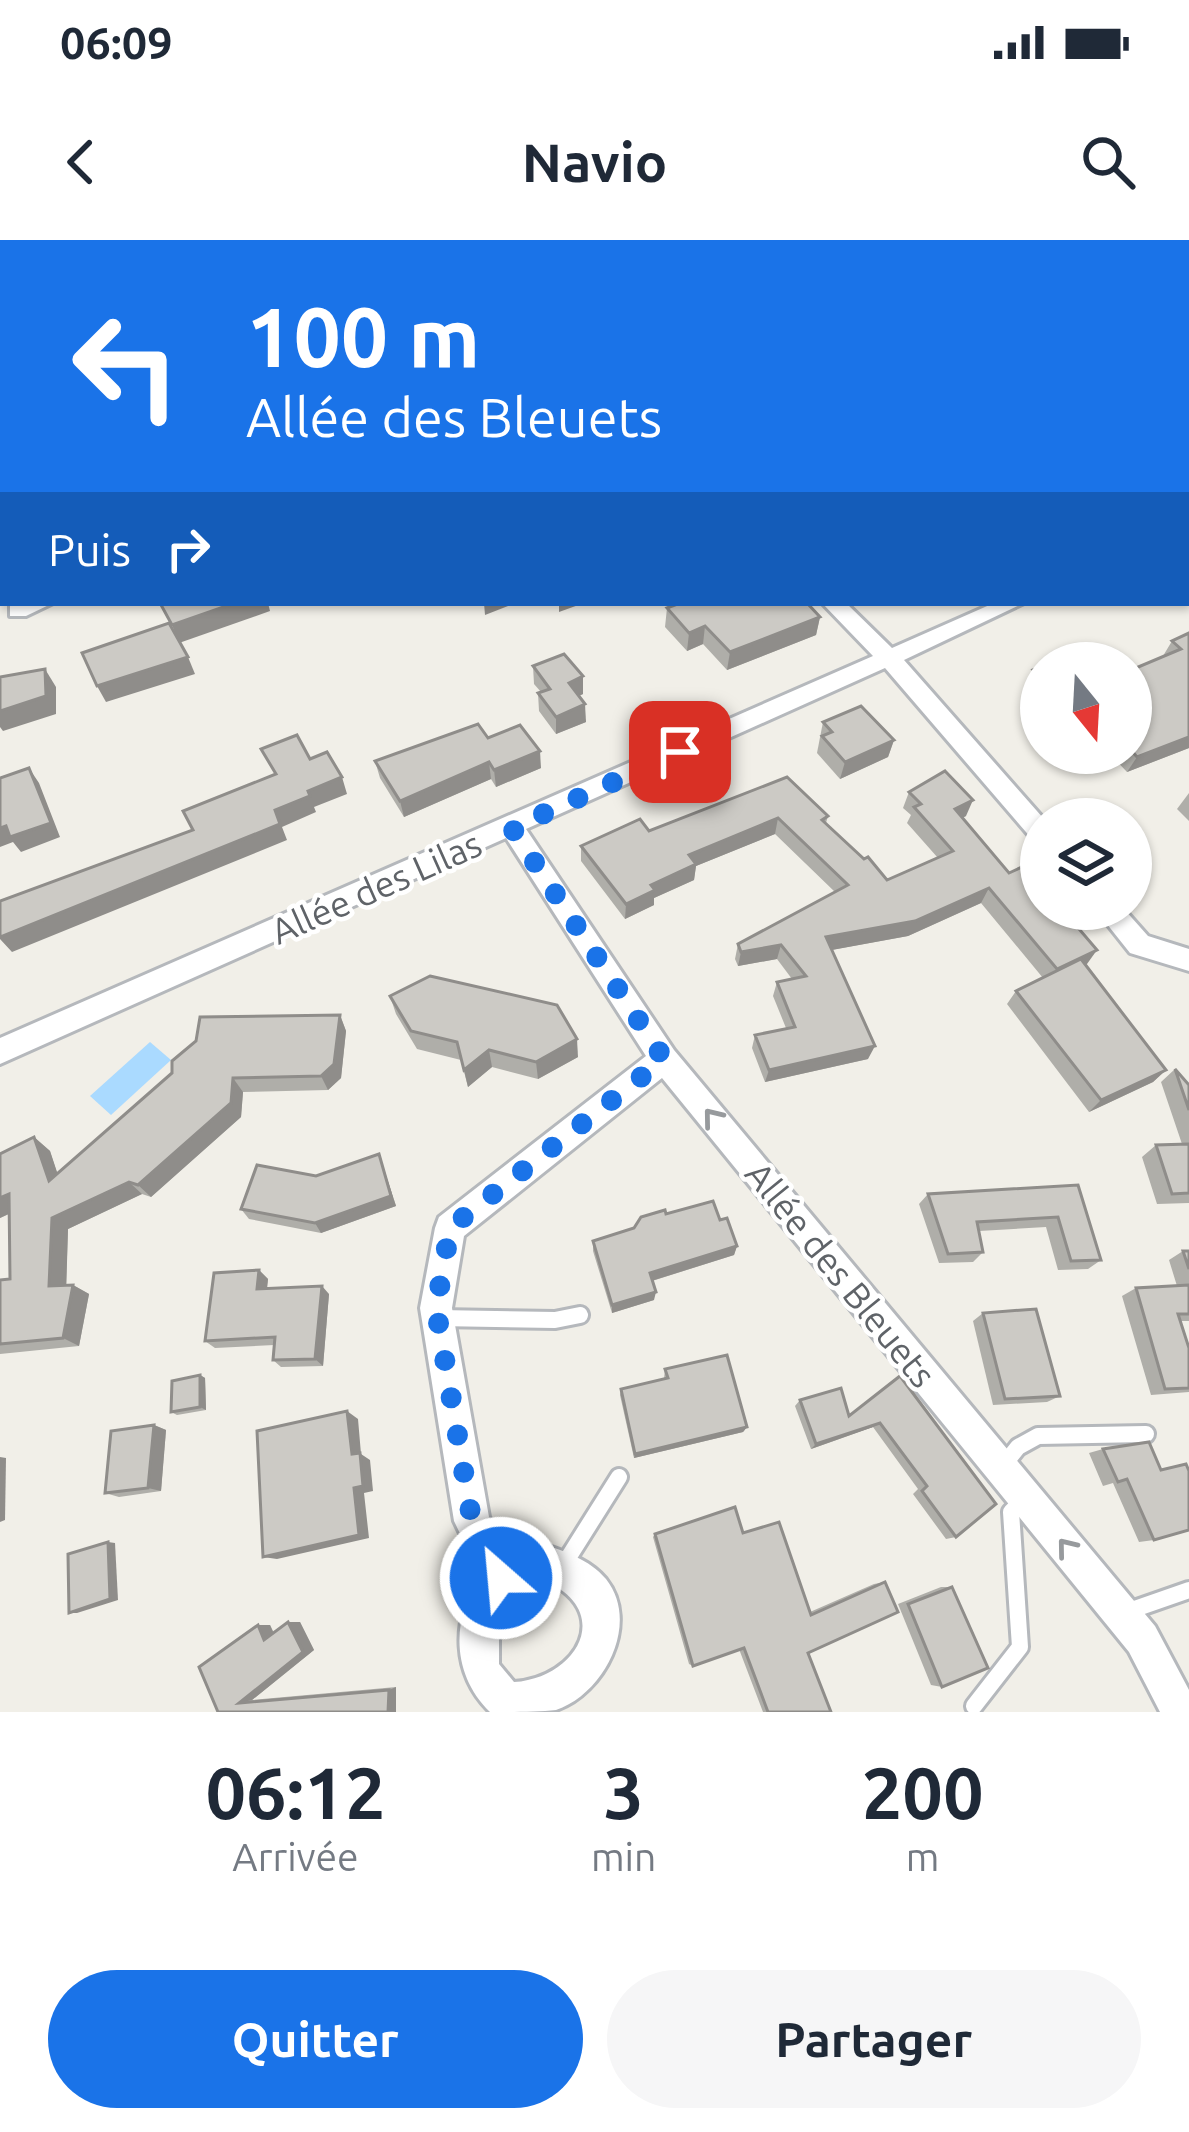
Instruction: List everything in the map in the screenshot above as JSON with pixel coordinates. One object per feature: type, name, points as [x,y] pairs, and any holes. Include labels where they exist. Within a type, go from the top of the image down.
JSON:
[{"type":"street","points":[[17,611],[33,606]]},
{"type":"street","points":[[836,606],[889,658],[1020,808]]},
{"type":"street","name":"Allée des Lilas","points":[[0,1051],[1006,606]]},
{"type":"street","name":"Allée des Bleuets","points":[[512,828],[664,1059],[1142,1639],[1180,1712]]},
{"type":"street","points":[[1126,930],[1139,945],[1189,960]]},
{"type":"street","points":[[501,1578],[472,1521],[439,1318],[450,1228],[664,1059]]},
{"type":"street","points":[[542,1562],[563,1566],[581,1578],[596,1598],[603,1647],[596,1672],[581,1693],[561,1706],[538,1712],[516,1710],[490,1683],[477,1648],[482,1610],[501,1578],[520,1566],[542,1562]]},
{"type":"lane","points":[[439,1318],[555,1321],[580,1315]]},
{"type":"lane","points":[[1001,1468],[1018,1447],[1037,1436],[1146,1434]]},
{"type":"lane","points":[[563,1566],[619,1477]]},
{"type":"lane","points":[[974,1706],[1020,1647],[1011,1512],[1026,1498]]},
{"type":"lane","points":[[1121,1613],[1189,1590]]},
{"type":"water","points":[[150,1042],[171,1060],[111,1115],[90,1096]]},
{"type":"building","points":[[162,606],[226,606],[172,625]]},
{"type":"building","points":[[810,606],[820,617],[730,652],[705,626],[689,633],[667,608]]},
{"type":"building","points":[[169,623],[188,657],[97,686],[82,653]]},
{"type":"building","points":[[1189,633],[1189,737],[1152,751],[1152,661],[1181,649],[1172,641]]},
{"type":"building","points":[[564,654],[583,676],[569,683],[585,704],[556,717],[538,693],[550,689],[533,666]]},
{"type":"building","points":[[45,669],[46,696],[0,711],[0,677]]},
{"type":"building","points":[[861,706],[894,740],[845,762],[822,736],[832,732],[823,722]]},
{"type":"building","points":[[478,724],[488,738],[520,725],[540,751],[494,770],[489,762],[400,801],[375,761]]},
{"type":"building","points":[[297,735],[310,759],[327,752],[342,777],[275,810],[280,824],[0,937],[0,901],[193,830],[183,811],[276,774],[261,749]]},
{"type":"building","points":[[29,768],[51,823],[10,837],[6,826],[0,828],[0,778]]},
{"type":"building","points":[[945,771],[973,800],[955,809],[1009,873],[1020,868],[1020,925],[989,888],[915,921],[826,937],[875,1046],[769,1070],[755,1035],[795,1027],[777,982],[806,976],[781,945],[741,952],[738,944],[848,885],[778,818],[689,855],[696,864],[651,885],[655,890],[626,904],[581,846],[640,819],[649,831],[787,777],[828,816],[822,820],[864,859],[868,857],[887,880],[953,851],[914,807],[921,804],[909,792]]},
{"type":"building","points":[[1024,930],[1080,930],[1097,950],[1057,969]]},
{"type":"building","points":[[1081,959],[1166,1070],[1101,1100],[1016,991]]},
{"type":"building","points":[[430,976],[557,1005],[577,1039],[536,1062],[489,1050],[464,1070],[457,1042],[411,1031],[390,996]]},
{"type":"building","points":[[340,1015],[334,1064],[321,1076],[233,1078],[231,1103],[138,1185],[129,1182],[52,1218],[49,1286],[73,1285],[63,1338],[0,1344],[0,1280],[10,1279],[9,1194],[0,1198],[0,1154],[34,1137],[49,1181],[172,1073],[172,1061],[196,1041],[200,1017]]},
{"type":"building","points":[[1175,1069],[1189,1085],[1189,1110]]},
{"type":"building","points":[[1189,1144],[1189,1193],[1172,1194],[1156,1145]]},
{"type":"building","points":[[379,1154],[391,1196],[315,1223],[241,1209],[257,1165],[316,1176]]},
{"type":"building","points":[[1078,1185],[1101,1260],[1071,1261],[1058,1217],[977,1222],[983,1252],[948,1254],[928,1194]]},
{"type":"building","points":[[713,1201],[720,1220],[727,1218],[737,1246],[650,1273],[656,1292],[612,1305],[593,1241],[634,1228],[641,1217]]},
{"type":"building","points":[[259,1270],[257,1289],[322,1286],[315,1359],[273,1360],[275,1337],[205,1341],[214,1273]]},
{"type":"building","points":[[1189,1285],[1189,1314],[1178,1314],[1189,1348],[1189,1388],[1165,1389],[1136,1288]]},
{"type":"building","points":[[1036,1309],[1060,1396],[1005,1399],[983,1313]]},
{"type":"building","points":[[727,1355],[747,1427],[635,1454],[621,1389],[668,1378],[665,1369]]},
{"type":"building","points":[[200,1375],[200,1407],[171,1412],[172,1381]]},
{"type":"building","points":[[900,1376],[996,1504],[956,1537],[922,1491],[927,1486],[880,1423],[816,1444],[800,1400],[841,1388],[849,1416]]},
{"type":"building","points":[[347,1411],[352,1454],[360,1453],[363,1486],[354,1488],[359,1535],[263,1557],[257,1431]]},
{"type":"building","points":[[154,1425],[148,1488],[105,1493],[111,1431]]},
{"type":"building","points":[[1149,1442],[1161,1470],[1186,1464],[1189,1471],[1189,1530],[1154,1540],[1127,1479],[1118,1482],[1103,1449]]},
{"type":"building","points":[[735,1507],[743,1533],[779,1522],[811,1615],[885,1582],[898,1612],[808,1653],[831,1712],[768,1712],[744,1648],[693,1666],[655,1534]]},
{"type":"building","points":[[108,1542],[110,1599],[69,1613],[68,1554]]},
{"type":"building","points":[[952,1587],[988,1668],[942,1687],[908,1604]]},
{"type":"building","points":[[288,1622],[303,1652],[239,1703],[389,1690],[388,1712],[218,1712],[199,1667],[258,1625],[264,1640]]},
{"type":"route","points":[[501,1578],[472,1521],[436,1308],[450,1228],[664,1059],[512,828],[680,752]]}]
